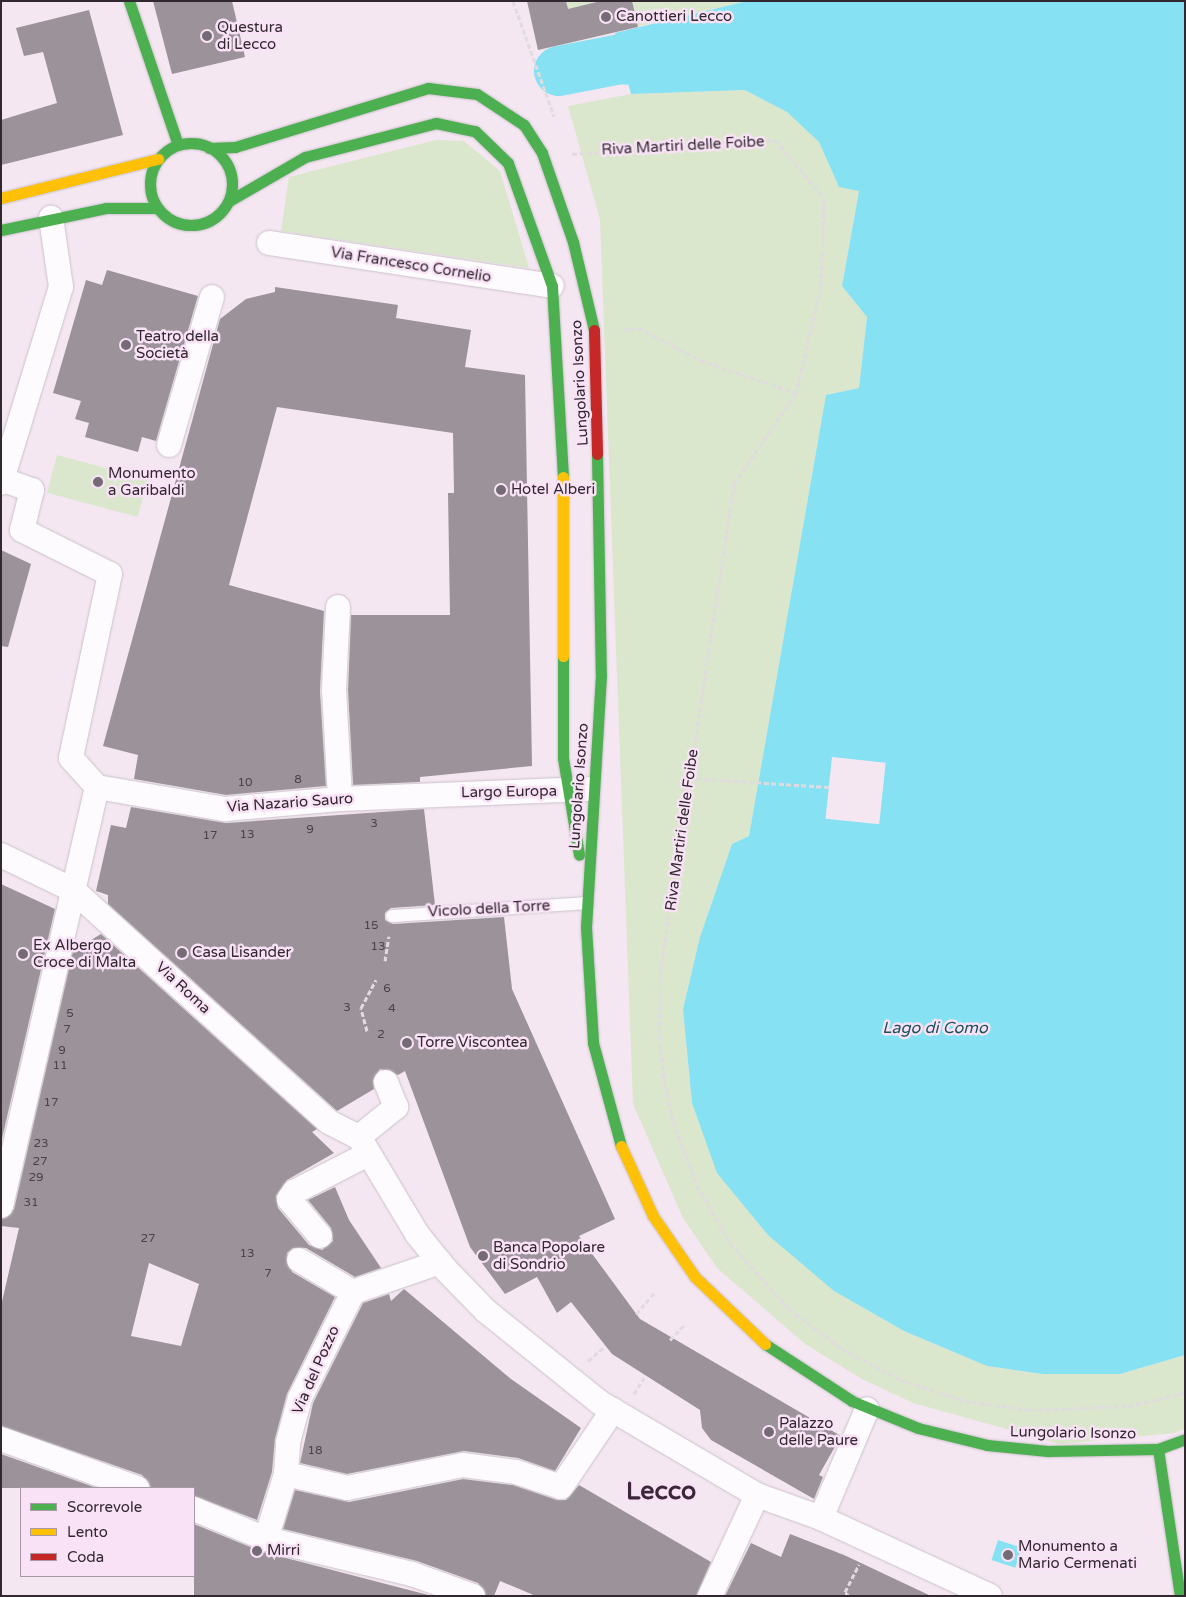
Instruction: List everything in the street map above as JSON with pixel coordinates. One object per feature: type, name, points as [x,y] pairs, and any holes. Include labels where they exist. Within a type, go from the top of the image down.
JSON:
[{"type":"main road","points":[[129,1],[178,145]]},
{"type":"main road","name":"Lungolario Isonzo","points":[[209,148],[235,147],[428,88],[464,90],[490,99],[521,122],[542,153],[573,242],[595,333],[601,675],[586,899],[590,1013],[599,1074],[615,1132],[648,1207],[695,1278],[742,1326],[799,1370],[867,1409],[918,1428],[987,1445],[1054,1451],[1158,1449],[1185,1439]]},
{"type":"main road","name":"Lungolario Isonzo","points":[[229,201],[305,156],[436,123],[459,126],[486,138],[508,163],[552,286],[563,418],[563,758],[586,899]]},
{"type":"main road","points":[[1,198],[158,159],[178,145],[209,148],[228,165],[232,186],[229,201],[211,220],[191,226],[171,221],[157,208],[149,186],[158,159]]},
{"type":"main road","points":[[1,230],[106,208],[157,208]]},
{"type":"main road","points":[[1158,1449],[1180,1596]]},
{"type":"street","points":[[1,1206],[97,787],[71,758],[110,574],[22,530],[32,490],[2,480],[61,287],[51,218]]},
{"type":"street","name":"Via Francesco Cornelio","points":[[269,243],[552,286]]},
{"type":"street","points":[[169,445],[212,298]]},
{"type":"street","points":[[338,607],[334,690],[340,799]]},
{"type":"street","name":"Via Nazario Sauro","points":[[97,787],[225,809],[340,799],[425,795]]},
{"type":"street","name":"Largo Europa","points":[[425,795],[567,791],[594,788]]},
{"type":"street","name":"Via Roma","points":[[1,855],[73,890],[329,1122],[363,1145]]},
{"type":"street","points":[[320,1236],[289,1199],[294,1192],[363,1145],[396,1107],[386,1082]]},
{"type":"street","points":[[363,1145],[417,1234],[440,1262],[498,1322],[613,1410],[757,1495],[821,1518],[990,1596]]},
{"type":"street","points":[[299,1260],[352,1292],[440,1262]]},
{"type":"street","name":"Via del Pozzo","points":[[266,1539],[286,1474],[288,1442],[300,1398],[352,1292]]},
{"type":"street","points":[[821,1518],[867,1409]]},
{"type":"street","points":[[286,1474],[347,1488],[463,1465],[516,1472],[561,1487],[613,1410]]},
{"type":"street","points":[[1,1439],[133,1487]]},
{"type":"street","points":[[712,1592],[757,1495]]},
{"type":"street","points":[[195,1509],[266,1539],[412,1574],[473,1596]]},
{"type":"lane","name":"Vicolo della Torre","points":[[392,916],[586,899]]},
{"type":"path","points":[[513,1],[556,119]]},
{"type":"path","name":"Riva Martiri delle Foibe","points":[[567,154],[774,140],[824,198],[820,287],[796,393],[734,484],[661,968],[661,1057],[673,1122],[688,1165],[714,1218],[744,1260],[789,1309],[836,1345],[881,1371],[943,1395],[986,1405],[1053,1411],[1129,1406],[1185,1393]]},
{"type":"path","points":[[595,333],[639,328],[700,360],[796,393]]},
{"type":"path","points":[[689,778],[828,788]]},
{"type":"path","points":[[367,1031],[361,1008],[376,980]]},
{"type":"path","points":[[636,1314],[655,1292]]},
{"type":"path","points":[[670,1340],[685,1324]]},
{"type":"path","points":[[849,1596],[845,1592],[871,1542]]},
{"type":"green space","name":"Canottieri Lecco","points":[[527,1],[747,1],[538,50]]},
{"type":"green space","points":[[745,90],[787,112],[819,142],[839,187],[859,190],[842,286],[867,317],[859,388],[826,395],[749,836],[732,844],[700,937],[683,1009],[692,1103],[834,1291],[904,1331],[987,1366],[1043,1374],[1120,1374],[1185,1355],[1185,1429],[1175,1433],[1060,1444],[913,1403],[862,1379],[805,1344],[717,1268],[683,1218],[633,1104],[600,220],[568,106],[631,94]]},
{"type":"green space","points":[[436,140],[464,141],[500,171],[529,268],[281,231],[289,177]]},
{"type":"green space","points":[[57,455],[148,479],[138,517],[47,493]]},
{"type":"water","name":"Lago di Como","points":[[747,1],[1185,1],[1185,1355],[1120,1374],[1043,1374],[987,1366],[904,1331],[834,1291],[768,1235],[717,1173],[692,1103],[683,1009],[700,937],[732,844],[749,836],[826,395],[859,388],[867,317],[842,286],[859,191],[839,187],[819,142],[787,112],[745,90],[631,94],[615,33]]},
{"type":"water","points":[[998,1540],[1022,1548],[1015,1568],[992,1560]]},
{"type":"pier","points":[[832,757],[886,763],[879,824],[826,819]]},
{"type":"building","name":"Questura di Lecco","points":[[153,1],[232,1],[245,57],[172,74]]},
{"type":"building","name":"Canottieri Lecco","points":[[527,1],[566,1],[568,9],[601,1],[632,1],[638,27],[538,50]]},
{"type":"building","points":[[89,10],[123,135],[1,165],[1,120],[57,103],[43,52],[24,56],[16,28]]},
{"type":"building","name":"Teatro della Società","points":[[107,270],[198,296],[156,441],[142,437],[138,452],[85,437],[89,423],[75,419],[81,401],[53,393],[86,280],[102,285]]},
{"type":"building","points":[[275,287],[398,305],[396,318],[471,330],[465,367],[525,375],[532,766],[420,777],[420,782],[353,785],[348,690],[351,615],[450,615],[448,493],[454,493],[453,433],[277,407],[229,585],[324,611],[320,691],[326,786],[226,795],[134,779],[138,755],[103,746],[220,319],[246,299],[275,292]]},
{"type":"building","points":[[1,550],[31,564],[8,647],[1,646]]},
{"type":"building","points":[[131,807],[226,823],[424,809],[435,905],[391,908],[385,913],[385,920],[393,924],[504,917],[512,989],[615,1219],[579,1236],[640,1319],[841,1436],[819,1475],[823,1477],[814,1499],[711,1440],[702,1428],[700,1410],[612,1354],[571,1302],[557,1313],[537,1277],[505,1294],[470,1247],[405,1071],[398,1075],[380,1069],[373,1080],[374,1089],[337,1111],[108,904],[108,895],[96,891],[111,825],[126,828]]},
{"type":"building","points":[[1,884],[55,909],[1,1143]]},
{"type":"building","points":[[101,934],[317,1129],[312,1132],[334,1153],[287,1180],[276,1196],[278,1208],[309,1245],[322,1250],[333,1241],[331,1228],[308,1200],[335,1187],[349,1220],[381,1268],[355,1277],[306,1248],[293,1248],[287,1253],[292,1272],[335,1297],[287,1394],[275,1439],[272,1472],[257,1520],[195,1496],[195,1487],[149,1487],[142,1475],[1,1426],[1,1306],[19,1228],[1,1226],[1,1219],[14,1209],[73,951]],"holes":[[[149,1263],[199,1284],[181,1346],[131,1336]]]},
{"type":"building","points":[[404,1289],[511,1379],[581,1428],[555,1471],[518,1458],[464,1451],[347,1474],[300,1463],[313,1403],[363,1303],[389,1294],[391,1301]]},
{"type":"building","points":[[1,1454],[94,1487],[20,1487],[1,1488]]},
{"type":"building","points":[[463,1479],[513,1485],[557,1500],[566,1500],[579,1485],[711,1562],[696,1596],[536,1596],[500,1581],[494,1596],[486,1596],[478,1583],[417,1561],[283,1529],[295,1490],[349,1502]]},
{"type":"building","points":[[195,1524],[263,1552],[432,1596],[194,1596]]},
{"type":"building","points":[[790,1534],[844,1555],[931,1596],[725,1596],[751,1543],[781,1557]]},
{"type":"waterway","points":[[559,71],[621,59],[690,65]]},
{"type":"traffic: fast","points":[[129,1],[178,145]]},
{"type":"traffic: fast","points":[[209,148],[235,147],[428,88],[477,94],[524,125],[542,153],[573,242],[594,330]]},
{"type":"traffic: fast","points":[[229,201],[305,157],[436,123],[475,131],[508,163],[552,286],[563,477]]},
{"type":"traffic: fast","points":[[191,143],[207,146],[220,155],[229,168],[232,184],[229,200],[220,213],[207,222],[191,225],[175,222],[162,213],[153,200],[150,184],[153,168],[162,155],[175,146],[191,143]]},
{"type":"traffic: fast","points":[[1,230],[106,208],[157,208]]},
{"type":"traffic: fast","points":[[597,454],[601,675],[586,927],[593,1043],[621,1146]]},
{"type":"traffic: fast","points":[[563,656],[563,758],[579,855]]},
{"type":"traffic: fast","points":[[765,1344],[852,1401],[918,1428],[987,1445],[1048,1451],[1158,1449],[1185,1439]]},
{"type":"traffic: fast","points":[[1158,1449],[1180,1596]]},
{"type":"traffic: slow","points":[[1,198],[158,159]]},
{"type":"traffic: slow","points":[[563,477],[563,656]]},
{"type":"traffic: slow","points":[[621,1146],[653,1216],[695,1277],[765,1344]]},
{"type":"traffic: jam","points":[[594,330],[597,454]]},
{"type":"place","name":"Canottieri Lecco","points":[[606,17]]},
{"type":"place","name":"Questura di Lecco","points":[[207,36]]},
{"type":"place","name":"Teatro della Società","points":[[126,345]]},
{"type":"place","name":"Monumento a Garibaldi","points":[[98,482]]},
{"type":"place","name":"Hotel Alberi","points":[[501,490]]},
{"type":"place","name":"Casa Lisander","points":[[182,953]]},
{"type":"place","name":"Ex Albergo Croce di Malta","points":[[23,954]]},
{"type":"place","name":"Torre Viscontea","points":[[407,1043]]},
{"type":"place","name":"Banca Popolare di Sondrio","points":[[483,1256]]},
{"type":"place","name":"Palazzo delle Paure","points":[[769,1432]]},
{"type":"place","name":"Mirri","points":[[257,1551]]},
{"type":"place","name":"Monumento a Mario Cermenati","points":[[1008,1555]]},
{"type":"district","name":"Lecco","points":[[661,1491]]}]
